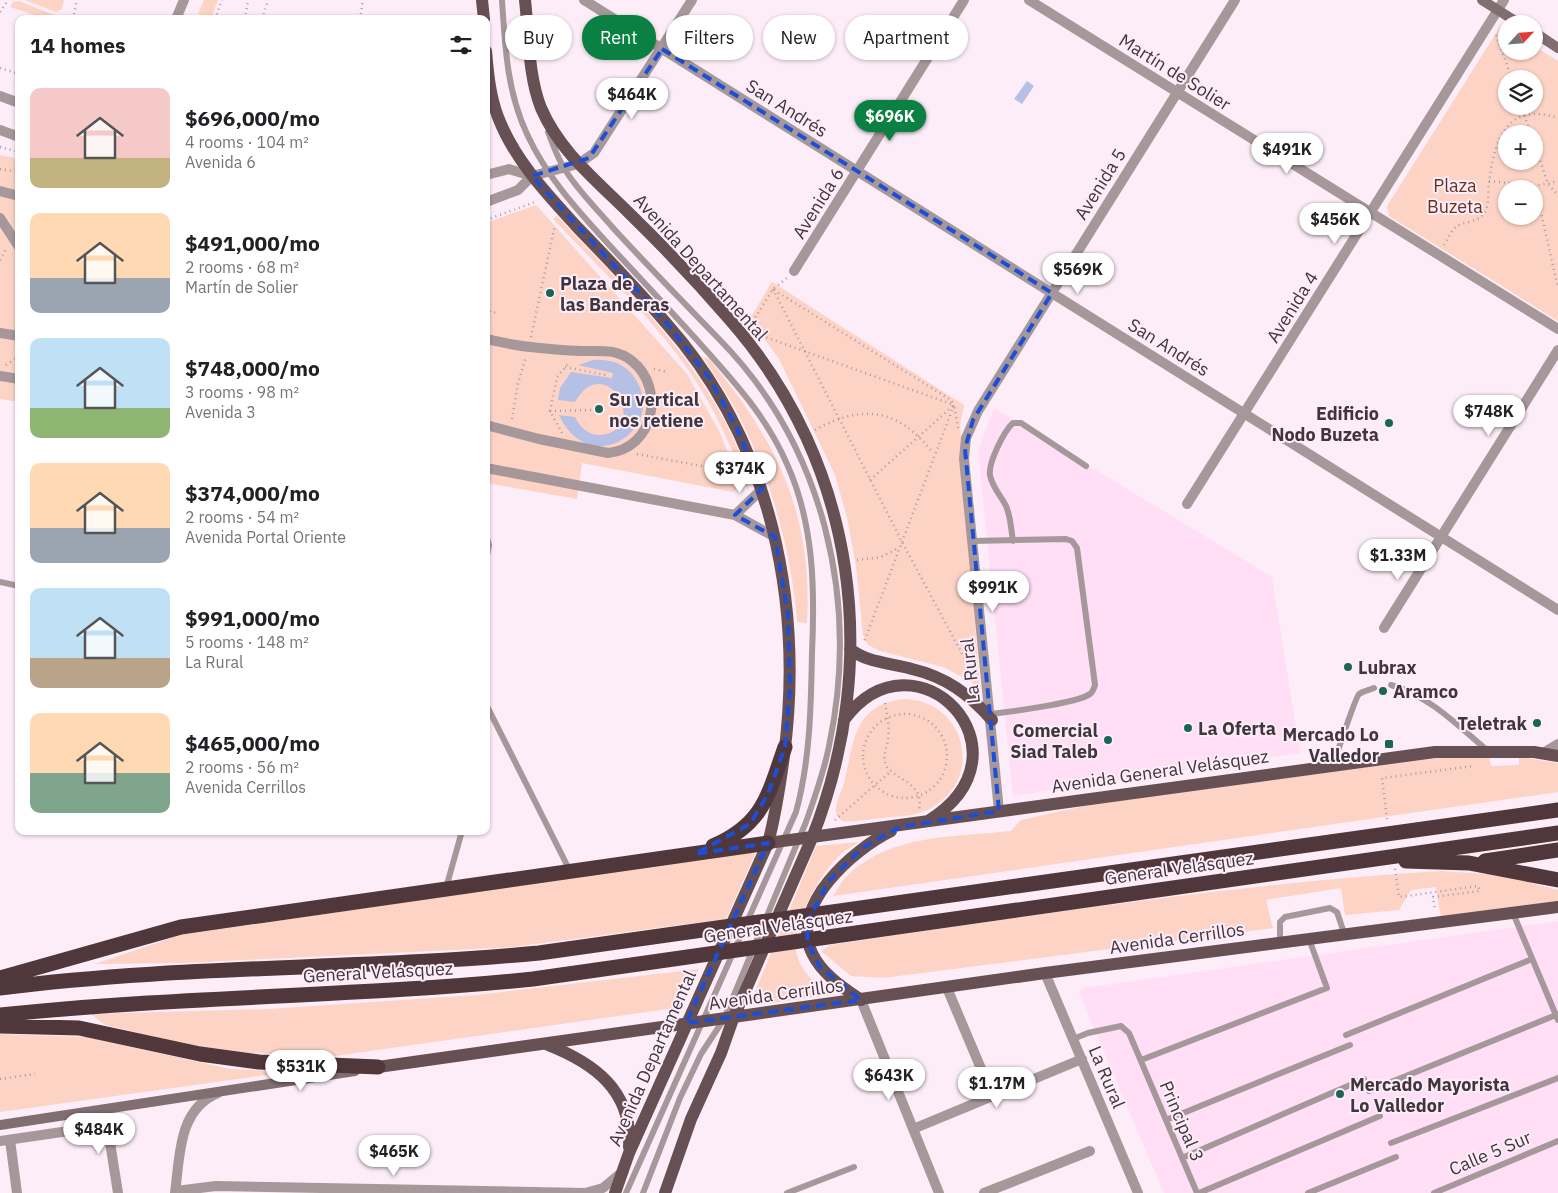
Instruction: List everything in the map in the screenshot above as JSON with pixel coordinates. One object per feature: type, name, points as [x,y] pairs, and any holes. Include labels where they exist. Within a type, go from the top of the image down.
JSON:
[{"type":"highway","points":[[695,854],[723,842],[750,824],[768,794],[785,747]]},
{"type":"highway","points":[[1451,825],[1558,800]]},
{"type":"highway","name":"General Velásquez","points":[[0,988],[178,973],[383,964],[507,956],[703,932],[1558,810]]},
{"type":"highway","name":"General Velásquez","points":[[0,1015],[133,1003],[456,986],[549,977],[1558,833]]},
{"type":"highway","points":[[0,978],[181,927],[768,843]]},
{"type":"highway","points":[[1469,863],[1558,850]]},
{"type":"highway","points":[[1378,858],[1469,863],[1558,880]]},
{"type":"highway","points":[[0,1026],[79,1028],[200,1054],[259,1062],[378,1068]]},
{"type":"main road","points":[[482,0],[484,15]]},
{"type":"main road","name":"Avenida Departamental","points":[[526,0],[533,76],[541,106],[557,139],[578,164],[631,214],[730,320],[763,361],[790,403],[814,453],[836,515],[846,568],[850,649],[842,722],[832,775],[812,838],[728,1019],[721,1053],[691,1119],[665,1193]]},
{"type":"main road","points":[[1482,0],[1506,15]]},
{"type":"main road","points":[[1543,38],[1558,48]]},
{"type":"main road","name":"Avenida Departamental","points":[[490,82],[498,117],[513,148],[532,176],[681,340],[714,387],[736,426],[762,489],[775,537],[788,614],[790,688],[785,747],[776,809],[768,843],[629,1153],[615,1193]]},
{"type":"main road","points":[[850,649],[863,657],[919,670],[947,681],[972,699],[991,717]]},
{"type":"main road","points":[[842,722],[859,703],[882,688],[898,685],[911,686],[930,691],[950,703],[968,729],[973,745],[970,775],[952,802],[912,825],[862,848],[842,864],[825,886],[809,919],[807,941],[816,962],[828,975],[861,1000]]},
{"type":"main road","name":"Avenida General Velásquez","points":[[768,843],[912,825],[999,811],[1434,752],[1489,751],[1542,753],[1558,756]]},
{"type":"main road","name":"Avenida Cerrillos","points":[[0,1125],[686,1023],[728,1019],[1309,938],[1558,907]]},
{"type":"main road","points":[[545,1044],[587,1063],[612,1087],[627,1118],[629,1153]]},
{"type":"street","points":[[178,15],[184,0]]},
{"type":"street","name":"San Andrés","points":[[584,0],[1558,610]]},
{"type":"street","points":[[490,200],[518,190],[532,176],[578,164],[590,158],[605,140],[692,0]]},
{"type":"street","name":"Avenida 6","points":[[794,271],[964,0]]},
{"type":"street","name":"Martín de Solier","points":[[1030,0],[1558,329]]},
{"type":"street","name":"Avenida 5","points":[[978,411],[1234,0]]},
{"type":"street","name":"Avenida 4","points":[[1187,504],[1504,0]]},
{"type":"street","points":[[0,96],[15,102]]},
{"type":"street","points":[[0,130],[15,136]]},
{"type":"street","points":[[490,174],[509,169],[532,176]]},
{"type":"street","points":[[0,192],[15,195]]},
{"type":"street","points":[[0,218],[15,241]]},
{"type":"street","points":[[0,333],[15,335]]},
{"type":"street","points":[[490,340],[529,347],[610,351],[631,360],[646,377],[652,396],[650,420],[641,435],[622,451],[608,453],[490,426]]},
{"type":"street","points":[[1384,628],[1558,350]]},
{"type":"street","points":[[2,371],[15,377]]},
{"type":"street","name":"La Rural","points":[[978,411],[969,429],[965,449],[999,811]]},
{"type":"street","points":[[490,469],[735,515],[775,537]]},
{"type":"street","points":[[735,515],[762,489]]},
{"type":"street","points":[[1542,753],[1558,744]]},
{"type":"street","name":"La Rural","points":[[1045,974],[1138,1193]]},
{"type":"street","points":[[947,988],[993,1097]]},
{"type":"street","points":[[861,1000],[939,1193]]},
{"type":"street","points":[[913,1129],[1082,1059]]},
{"type":"street","points":[[219,1092],[201,1103],[188,1119],[176,1192],[216,1186],[585,1193],[603,1188],[621,1174]]},
{"type":"street","points":[[17,1193],[5,1141],[96,1127],[105,1128],[109,1136],[118,1193]]},
{"type":"street","points":[[984,1193],[1090,1151]]},
{"type":"lane","points":[[502,0],[506,58],[514,98],[526,133],[548,172],[573,205],[751,401],[777,442],[788,465],[801,504],[814,583],[809,723],[802,788],[791,841],[728,1019],[701,1054],[680,1098],[643,1193]]},
{"type":"lane","points":[[541,106],[546,128],[564,167],[578,188],[661,281],[720,339],[755,382],[794,442],[820,504],[830,543],[837,593],[840,634],[839,676],[833,724],[824,768],[806,822],[791,841],[704,1022],[626,1193]]},
{"type":"lane","points":[[620,256],[650,305]]},
{"type":"lane","points":[[1014,541],[1007,509],[989,474],[991,463],[1007,428],[1013,423],[1021,423],[1086,466]]},
{"type":"lane","points":[[974,541],[1066,539],[1072,541],[1077,548],[1096,685],[1092,692],[1082,698],[991,717]]},
{"type":"lane","points":[[0,582],[15,585]]},
{"type":"lane","points":[[1391,686],[1406,690],[1435,706],[1489,751]]},
{"type":"lane","points":[[1333,765],[1347,727],[1353,702],[1358,694],[1374,688]]},
{"type":"lane","points":[[490,712],[570,872]]},
{"type":"lane","points":[[445,890],[461,835]]},
{"type":"lane","points":[[1280,942],[1280,922],[1285,918],[1330,908],[1337,912],[1344,934]]},
{"type":"lane","points":[[1369,1091],[1557,1018],[1513,913]]},
{"type":"lane","points":[[1141,1060],[1327,988],[1309,938]]},
{"type":"lane","points":[[1346,1035],[1532,959]]},
{"type":"lane","name":"Principal 3","points":[[1073,1040],[1088,1033],[1121,1026],[1129,1033],[1198,1193]]},
{"type":"lane","points":[[1166,1120],[1350,1045]]},
{"type":"lane","points":[[1390,1143],[1558,1078]]},
{"type":"lane","points":[[1182,1158],[1364,1079]]},
{"type":"lane","points":[[1198,1193],[1380,1116]]},
{"type":"lane","name":"Calle 5 Sur","points":[[1434,1193],[1558,1141]]},
{"type":"lane","points":[[1308,1193],[1396,1157]]},
{"type":"lane","points":[[787,1193],[854,1166]]},
{"type":"path","points":[[0,12],[8,0]]},
{"type":"path","points":[[74,15],[77,0]]},
{"type":"path","points":[[217,15],[222,0]]},
{"type":"path","points":[[246,15],[248,0]]},
{"type":"path","points":[[263,15],[268,0]]},
{"type":"path","points":[[361,15],[363,0]]},
{"type":"path","points":[[1494,28],[1509,70]]},
{"type":"path","points":[[0,68],[15,73]]},
{"type":"path","points":[[1543,114],[1558,118]]},
{"type":"path","points":[[1438,254],[1456,227],[1479,218],[1486,210],[1495,148],[1505,128],[1516,118],[1524,115],[1528,125]]},
{"type":"path","points":[[0,147],[15,151]]},
{"type":"path","points":[[0,169],[15,171]]},
{"type":"path","points":[[1543,169],[1548,184],[1558,195]]},
{"type":"path","points":[[1489,181],[1498,182]]},
{"type":"path","points":[[1543,185],[1558,181]]},
{"type":"path","points":[[490,219],[535,202]]},
{"type":"path","points":[[1543,221],[1558,288]]},
{"type":"path","points":[[510,431],[518,382],[529,347],[555,225]]},
{"type":"path","points":[[750,326],[773,289],[794,271]]},
{"type":"path","points":[[773,289],[902,542],[977,681]]},
{"type":"path","points":[[773,289],[951,400],[954,405],[958,434]]},
{"type":"path","points":[[490,311],[498,312]]},
{"type":"path","points":[[757,334],[954,405]]},
{"type":"path","points":[[573,446],[565,438],[550,411],[557,377],[565,367],[586,351]]},
{"type":"path","points":[[2,371],[15,360]]},
{"type":"path","points":[[565,367],[606,375]]},
{"type":"path","points":[[652,396],[688,402]]},
{"type":"path","points":[[870,480],[954,405]]},
{"type":"path","points":[[864,642],[934,453],[954,405]]},
{"type":"path","points":[[550,411],[593,410]]},
{"type":"path","points":[[812,432],[838,419],[860,413],[878,414],[897,421],[919,435],[934,453]]},
{"type":"path","points":[[650,420],[704,429]]},
{"type":"path","points":[[622,451],[707,467]]},
{"type":"path","points":[[853,559],[881,557],[899,548]]},
{"type":"path","points":[[885,702],[888,717],[886,764],[890,772],[909,782],[917,797],[920,806],[912,825]]},
{"type":"path","points":[[909,714],[919,716],[933,724],[943,737],[947,747],[946,769],[935,787],[917,797],[894,798],[874,786],[865,770],[863,761],[864,744],[873,728],[888,717],[909,714]]},
{"type":"path","points":[[836,820],[890,772]]},
{"type":"path","points":[[0,1080],[36,1074]]},
{"type":"highlighted area","points":[[662,49],[1052,293],[973,420],[965,449],[999,811],[900,827],[862,848],[828,882],[809,919],[807,941],[820,967],[861,1000],[686,1023],[768,843],[695,854],[750,824],[768,794],[785,747],[790,688],[788,614],[775,537],[735,515],[762,489],[736,426],[710,379],[666,322],[532,176],[589,158]]},
{"type":"shaded area","points":[[994,408],[1272,577],[1300,753],[1013,796],[978,451]]},
{"type":"shaded area","name":"Mercado Mayorista Lo Valledor","points":[[1558,921],[1558,1193],[1164,1193],[1079,993],[1084,988]]},
{"type":"green space","points":[[25,0],[64,0],[62,9],[56,12]]},
{"type":"green space","points":[[204,0],[218,0],[212,15],[198,14]]},
{"type":"green space","points":[[19,1],[54,15],[35,15],[10,7],[13,2]]},
{"type":"green space","name":"Plaza Buzeta","points":[[1498,30],[1498,60],[1543,60],[1543,52],[1558,61],[1558,321],[1389,216],[1387,206]]},
{"type":"green space","points":[[0,155],[15,158],[15,401],[0,399]]},
{"type":"green space","points":[[536,205],[687,374],[719,431],[741,483],[733,492],[582,463],[577,499],[490,484],[490,222]]},
{"type":"green space","points":[[557,216],[633,296],[702,382],[721,414],[744,463],[748,491],[723,431],[692,375],[643,314],[553,219]]},
{"type":"green space","points":[[772,282],[964,405],[960,425],[980,689],[970,681],[943,667],[880,651],[868,645],[863,635],[856,566],[847,518],[835,475],[779,359],[754,324],[749,320]]},
{"type":"green space","points":[[703,357],[709,359],[733,389],[754,420],[786,481],[797,513],[804,547],[807,584],[807,623],[797,622],[786,546],[764,473],[740,417]]},
{"type":"green space","points":[[904,699],[924,702],[940,711],[953,724],[960,740],[963,757],[960,775],[951,791],[936,805],[923,812],[902,816],[842,821],[837,816],[837,804],[858,728],[874,709],[887,703]]},
{"type":"green space","points":[[1489,756],[1491,766],[1519,765],[1519,757],[1558,763],[1558,792],[833,896],[847,876],[866,861],[884,851],[904,844],[947,837],[1011,831],[1021,820],[1098,803],[1438,758]]},
{"type":"green space","points":[[859,842],[840,855],[816,886],[803,912],[796,938],[796,950],[800,964],[813,981],[830,995],[749,1006],[816,846]]},
{"type":"green space","points":[[749,852],[755,854],[726,919],[513,947],[184,963],[95,964],[180,935]]},
{"type":"green space","points":[[1442,871],[1502,875],[1558,890],[1558,902],[1441,918],[1436,887],[1411,890],[1399,910],[1345,915],[1341,888],[1266,900],[1273,928],[883,978],[851,976],[821,951],[830,945],[1212,892],[1365,876]]},
{"type":"green space","points":[[699,969],[682,1007],[328,1057],[234,1052],[185,1044],[105,1025],[91,1014],[269,1009],[476,995]]},
{"type":"green space","points":[[0,1034],[87,1037],[230,1069],[288,1072],[0,1112]]},
{"type":"water","points":[[1027,81],[1034,86],[1022,104],[1014,99]]},
{"type":"water","points":[[593,360],[611,361],[626,368],[634,377],[642,396],[642,413],[634,429],[622,440],[606,446],[589,444],[573,435],[559,415],[575,417],[585,430],[596,435],[616,430],[623,420],[623,408],[618,396],[610,388],[599,384],[587,388],[575,402],[558,400],[560,388],[571,372],[612,378],[613,373],[578,365]]},
{"type":"place","name":"Plaza de las Banderas","points":[[550,293]]},
{"type":"place","name":"Su vertical nos retiene","points":[[599,409]]},
{"type":"place","name":"Edificio Nodo Buzeta","points":[[1389,423]]},
{"type":"place","name":"Lubrax","points":[[1348,667]]},
{"type":"place","name":"Aramco","points":[[1383,691]]},
{"type":"place","name":"Teletrak","points":[[1537,723]]},
{"type":"place","name":"La Oferta","points":[[1188,728]]},
{"type":"place","name":"Comercial Siad Taleb","points":[[1108,740]]},
{"type":"place","name":"Mercado Lo Valledor","points":[[1389,744]]},
{"type":"place","name":"Mercado Mayorista Lo Valledor","points":[[1340,1094]]}]
